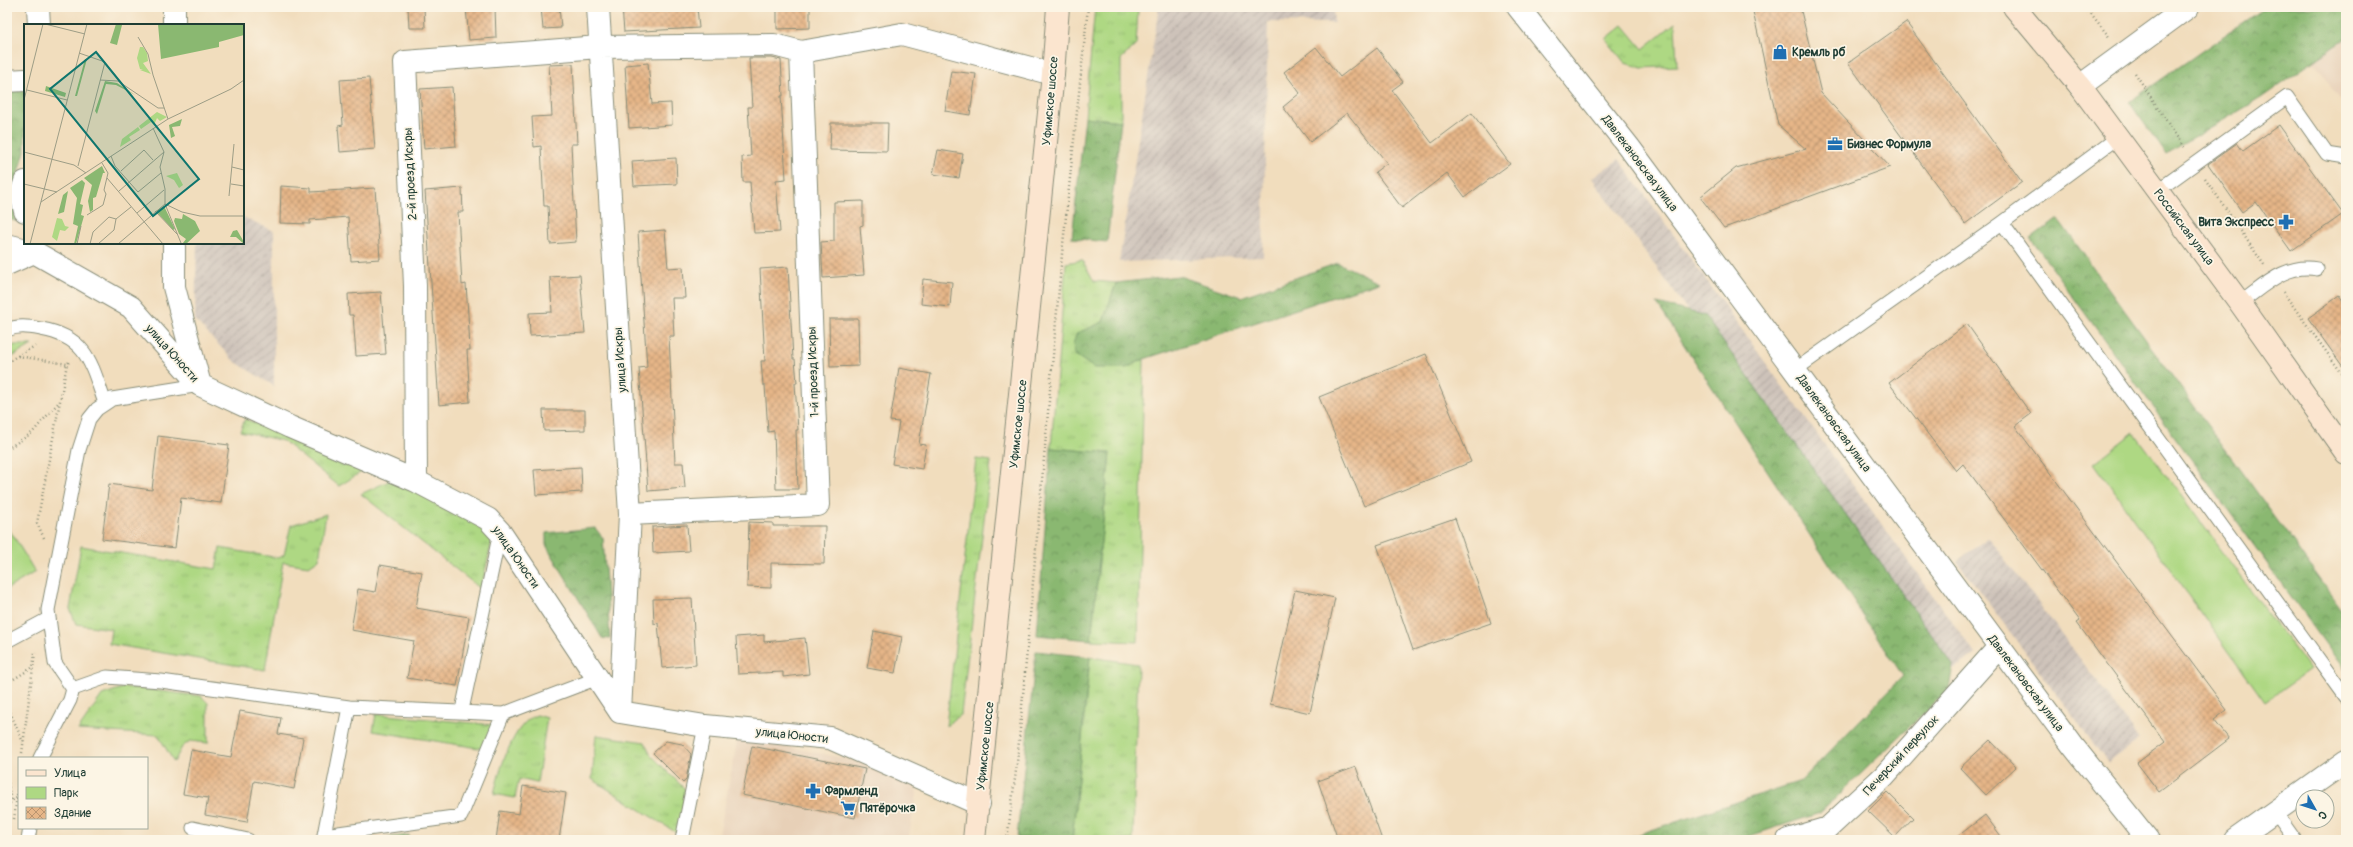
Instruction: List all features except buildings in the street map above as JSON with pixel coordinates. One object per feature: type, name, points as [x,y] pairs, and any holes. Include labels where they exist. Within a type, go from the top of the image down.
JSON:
[{"type":"main road","name":"Уфимское шоссе","points":[[974,840],[979,804],[1053,74],[1058,7]]},
{"type":"main road","name":"Российская улица","points":[[2014,7],[2080,86],[2240,303],[2346,453]]},
{"type":"street","points":[[38,7],[39,24]]},
{"type":"street","points":[[174,7],[174,24]]},
{"type":"street","name":"улица Искры","points":[[598,7],[630,514],[620,712]]},
{"type":"street","name":"Давлекановская улица","points":[[1518,7],[1629,147],[2073,746],[2148,840]]},
{"type":"street","points":[[2080,86],[2188,7]]},
{"type":"street","points":[[600,47],[774,44],[801,52],[902,34],[1053,74]]},
{"type":"street","name":"2-й проезд Искры","points":[[416,481],[415,286],[405,62],[600,47]]},
{"type":"street","name":"1-й проезд Искры","points":[[630,514],[818,505],[801,52]]},
{"type":"street","points":[[7,81],[24,80]]},
{"type":"street","points":[[24,185],[21,194],[24,207]]},
{"type":"street","points":[[174,244],[174,288],[200,385]]},
{"type":"street","name":"улица Юности","points":[[7,245],[33,247],[131,307],[200,385],[290,427],[416,481],[488,519],[500,532],[620,712],[704,726],[830,738],[979,804]]},
{"type":"street","points":[[7,264],[33,247]]},
{"type":"street","name":"Печерский переулок","points":[[1788,840],[1828,828],[1884,776],[1999,647]]},
{"type":"street","points":[[2235,840],[2346,761]]},
{"type":"lane","points":[[2157,191],[2286,98],[2328,154],[2346,157]]},
{"type":"lane","points":[[1794,370],[2002,223],[2117,138]]},
{"type":"lane","points":[[2002,223],[2346,697]]},
{"type":"lane","points":[[2240,303],[2274,278],[2291,269],[2304,267],[2317,269]]},
{"type":"lane","points":[[7,330],[25,327],[58,332],[76,343],[89,359],[105,403]]},
{"type":"lane","points":[[41,757],[70,700],[73,688],[55,663],[48,619],[48,601],[79,450],[90,419],[105,403],[112,399],[200,385]]},
{"type":"lane","points":[[462,710],[500,532]]},
{"type":"lane","points":[[7,641],[48,619]]},
{"type":"lane","points":[[73,688],[107,677],[161,681],[349,707],[462,710],[503,714],[598,678]]},
{"type":"lane","points":[[349,707],[323,837],[461,816],[503,714]]},
{"type":"lane","points":[[682,840],[704,726]]},
{"type":"lane","points":[[2275,812],[2295,840]]},
{"type":"lane","points":[[193,828],[248,840]]},
{"type":"lane","points":[[28,840],[30,829]]},
{"type":"path","points":[[1008,840],[1017,763],[1062,254],[1088,7]]},
{"type":"path","points":[[2086,7],[2122,55],[2274,278],[2346,379]]},
{"type":"path","points":[[7,362],[58,332]]},
{"type":"path","points":[[17,356],[66,364]]},
{"type":"path","points":[[7,449],[32,433],[60,402]]},
{"type":"path","points":[[22,757],[35,652]]},
{"type":"path","points":[[7,683],[33,667]]},
{"type":"path","points":[[7,705],[24,742]]},
{"type":"path","points":[[7,775],[11,802]]},
{"type":"path","points":[[14,825],[18,788]]},
{"type":"path","points":[[7,806],[17,796]]},
{"type":"shaded area","points":[[1159,7],[1333,7],[1334,23],[1268,22],[1263,257],[1119,262]]},
{"type":"shaded area","points":[[2346,7],[2346,108],[2288,27]]},
{"type":"shaded area","points":[[1619,159],[1975,654],[1949,673],[1592,178]]},
{"type":"shaded area","points":[[244,217],[274,231],[274,386],[234,361],[195,320],[197,244],[244,244]]},
{"type":"shaded area","points":[[1989,537],[2140,739],[2108,763],[1957,561]]},
{"type":"shaded area","points":[[738,737],[868,763],[915,785],[917,794],[908,840],[718,840]]},
{"type":"green space","points":[[1095,7],[1138,10],[1136,45],[1121,59],[1121,121],[1085,117]]},
{"type":"green space","points":[[2265,7],[2346,7],[2346,38],[2261,98],[2166,154],[2129,102]]},
{"type":"green space","points":[[1675,23],[1677,66],[1642,68],[1625,63],[1606,39],[1623,25],[1643,49]]},
{"type":"green space","points":[[24,90],[24,154],[13,193],[16,221],[7,219],[7,91]]},
{"type":"green space","points":[[1085,117],[1121,121],[1107,242],[1072,238]]},
{"type":"green space","points":[[2058,219],[2346,615],[2346,672],[2031,239]]},
{"type":"green space","points":[[1082,260],[1094,281],[1116,283],[1103,322],[1077,334],[1126,368],[1144,359],[1138,642],[1091,640],[1110,453],[1051,448],[1066,263]]},
{"type":"green space","points":[[1338,263],[1379,282],[1144,359],[1126,368],[1094,368],[1074,354],[1073,344],[1077,333],[1103,322],[1116,283],[1179,276],[1241,297]]},
{"type":"green space","points":[[1657,304],[1704,315],[1953,665],[1949,689],[1820,813],[1737,840],[1621,840],[1801,781],[1903,676]]},
{"type":"green space","points":[[15,345],[32,345],[7,360],[7,348]]},
{"type":"green space","points":[[245,419],[368,468],[339,486],[283,441],[240,431]]},
{"type":"green space","points":[[2134,432],[2310,670],[2265,702],[2094,463]]},
{"type":"green space","points":[[1051,448],[1110,453],[1091,640],[1037,635]]},
{"type":"green space","points":[[976,459],[991,461],[961,714],[946,726]]},
{"type":"green space","points":[[393,479],[465,516],[479,525],[488,534],[492,541],[481,589],[361,494]]},
{"type":"green space","points":[[326,514],[319,559],[309,566],[283,562],[265,670],[109,644],[111,629],[76,624],[70,609],[81,546],[216,569],[220,548],[279,558],[284,555],[291,525]]},
{"type":"green space","points":[[7,528],[13,535],[35,572],[7,589]]},
{"type":"green space","points":[[595,528],[603,538],[610,639],[602,638],[546,545],[546,533]]},
{"type":"green space","points":[[1036,651],[1090,657],[1072,840],[1017,838]]},
{"type":"green space","points":[[1090,657],[1138,664],[1133,840],[1072,840]]},
{"type":"green space","points":[[125,687],[201,696],[208,703],[208,743],[190,741],[182,747],[174,762],[158,735],[78,730],[102,695]]},
{"type":"green space","points":[[376,714],[494,725],[485,749],[373,731]]},
{"type":"green space","points":[[537,715],[547,718],[537,783],[519,779],[515,798],[494,794],[503,761],[514,737],[528,720]]},
{"type":"green space","points":[[596,735],[645,742],[650,754],[685,789],[680,835],[592,779]]},
{"type":"green space","points":[[409,835],[409,840],[368,840]]},
{"type":"place","name":"Кремль рб","points":[[1780,52]]},
{"type":"place","name":"Бизнес Формула","points":[[1835,144]]},
{"type":"place","name":"Вита Экспресс","points":[[2286,222]]},
{"type":"place","name":"Фармленд","points":[[813,791]]},
{"type":"place","name":"Пятёрочка","points":[[848,808]]}]
